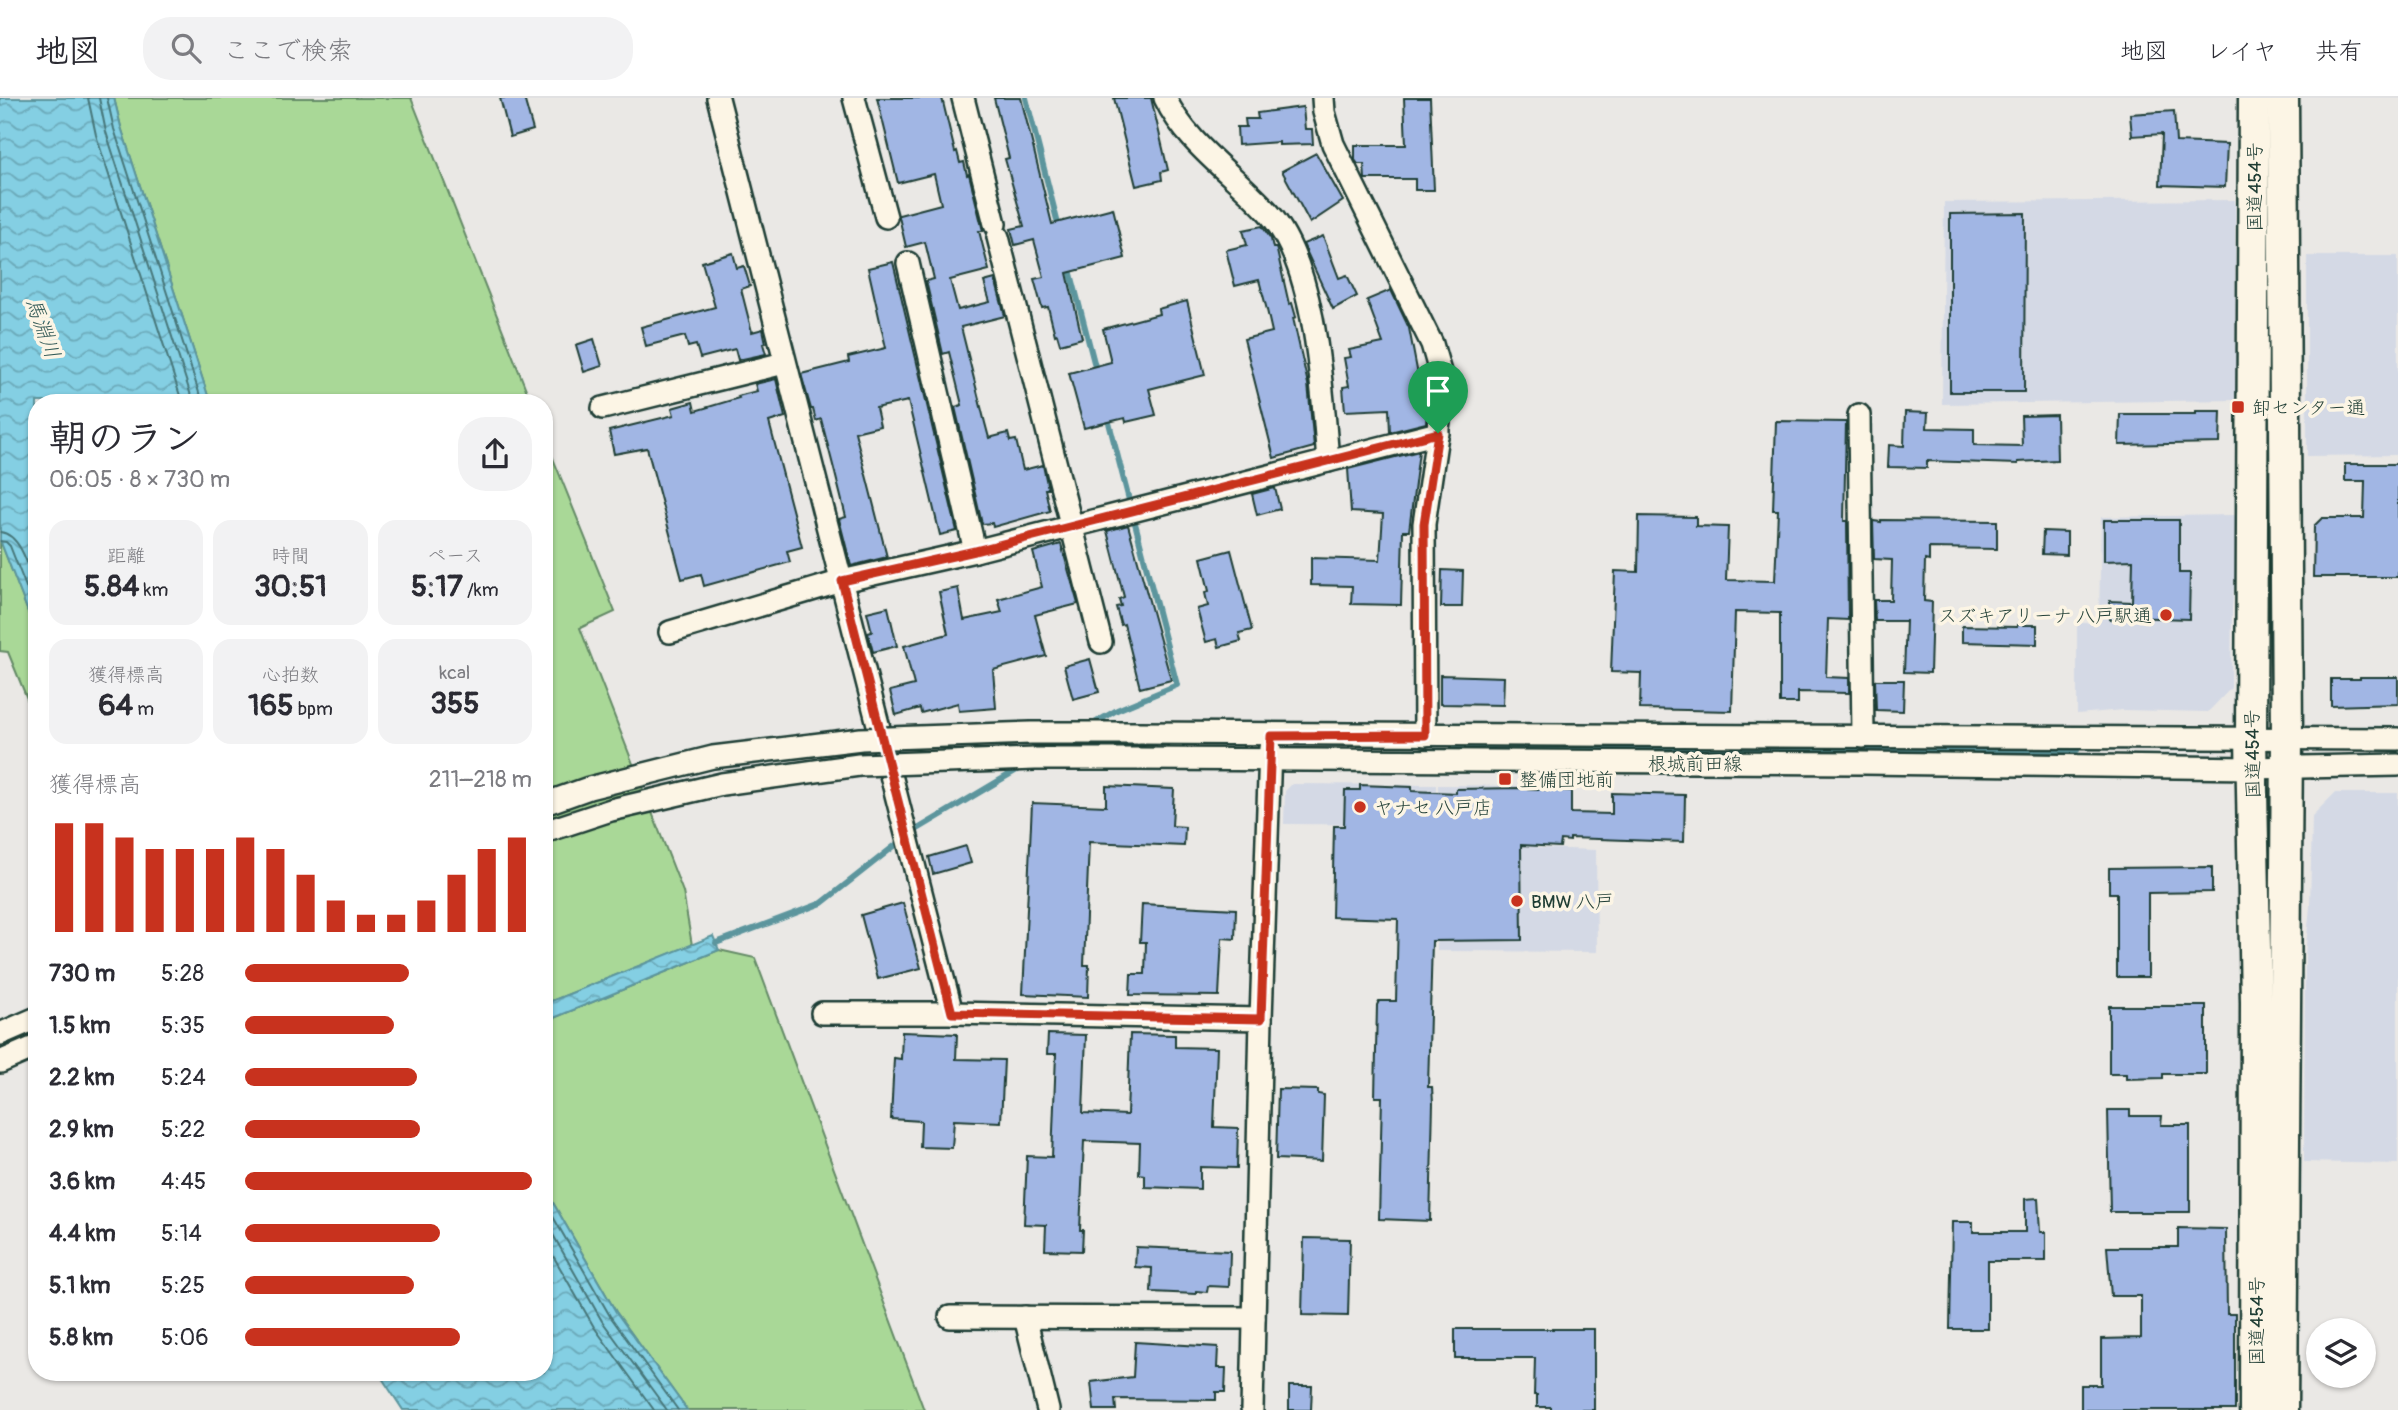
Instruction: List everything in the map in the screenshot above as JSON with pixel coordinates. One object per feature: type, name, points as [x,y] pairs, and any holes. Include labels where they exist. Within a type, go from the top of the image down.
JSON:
[{"type":"highway","name":"国道454号","points":[[2254,98],[2251,737],[2256,1002],[2255,1410]]},
{"type":"highway","name":"国道454号","points":[[2282,1410],[2287,768],[2283,98]]},
{"type":"street","points":[[718,98],[952,1013]]},
{"type":"street","points":[[854,98],[887,217]]},
{"type":"street","points":[[963,98],[1101,642]]},
{"type":"street","points":[[1165,98],[1171,111],[1189,134],[1270,214],[1292,246],[1310,311],[1320,374],[1328,461]]},
{"type":"street","points":[[1323,98],[1333,144],[1432,344],[1440,372],[1442,401],[1424,524],[1425,735]]},
{"type":"street","points":[[908,263],[975,551]]},
{"type":"street","points":[[603,408],[784,363]]},
{"type":"street","points":[[1859,415],[1863,737]]},
{"type":"street","points":[[670,632],[842,581],[975,551],[1438,433]]},
{"type":"street","name":"根城前田線","points":[[553,801],[589,788],[713,757],[847,741],[1031,733],[2398,739]]},
{"type":"street","points":[[1252,1410],[1271,736]]},
{"type":"street","name":"根城前田線","points":[[553,829],[611,810],[722,784],[859,765],[1138,759],[2252,768],[2398,765]]},
{"type":"street","points":[[822,1013],[1261,1019]]},
{"type":"street","points":[[0,1034],[28,1022]]},
{"type":"street","points":[[0,1062],[28,1050]]},
{"type":"street","points":[[950,1317],[1254,1318]]},
{"type":"street","points":[[1025,1317],[1048,1410]]},
{"type":"shaded area","points":[[2235,200],[2236,400],[1942,404],[1944,202]]},
{"type":"shaded area","points":[[2307,256],[2398,256],[2398,455],[2307,456]]},
{"type":"shaded area","name":"スズキアリーナ 八戸駅通","points":[[2235,515],[2236,568],[2232,608],[2231,688],[2208,712],[2123,710],[2077,714],[2077,623],[2099,623],[2101,517]]},
{"type":"shaded area","name":"ヤナセ 八戸店","points":[[1292,784],[1436,785],[1435,825],[1284,824],[1285,791]]},
{"type":"shaded area","name":"BMW 八戸","points":[[1438,785],[1537,786],[1537,848],[1596,850],[1597,952],[1437,951]]},
{"type":"shaded area","points":[[2335,793],[2398,793],[2398,1164],[2304,1162],[2305,955],[2310,907],[2312,816]]},
{"type":"green space","points":[[114,98],[411,98],[528,394],[207,394]]},
{"type":"green space","points":[[553,458],[615,612],[580,628],[683,892],[692,945],[553,1000]]},
{"type":"green space","points":[[0,540],[28,612],[28,701],[8,652],[0,651]]},
{"type":"green space","points":[[719,950],[755,958],[924,1410],[687,1410],[616,1312],[553,1203],[553,1018]]},
{"type":"water","name":"馬淵川","points":[[0,98],[114,98],[207,394],[28,394],[28,612],[0,540]]},
{"type":"water","points":[[713,936],[719,950],[553,1018],[553,1000]]},
{"type":"water","points":[[553,1203],[616,1312],[687,1410],[403,1410],[384,1381],[553,1381]]},
{"type":"building","points":[[500,98],[524,98],[533,130],[510,137]]},
{"type":"building","points":[[877,98],[942,98],[955,152],[957,151],[960,163],[964,162],[967,175],[969,174],[989,270],[950,280],[958,310],[990,302],[984,282],[995,279],[1005,316],[961,327],[985,423],[989,438],[1008,433],[1010,441],[1016,440],[1023,470],[1043,465],[1050,511],[993,527],[992,523],[982,524],[955,407],[962,405],[949,352],[943,354],[926,281],[934,279],[925,242],[906,247],[899,217],[941,204],[934,174],[898,183]]},
{"type":"building","points":[[994,98],[1021,98],[1052,224],[1113,208],[1125,258],[1067,273],[1082,338],[1060,344],[1048,307],[1042,308],[1034,279],[1044,277],[1034,240],[1015,245],[1011,229],[1024,226],[1005,159],[1009,158]]},
{"type":"building","points":[[1114,98],[1151,98],[1168,170],[1161,172],[1162,180],[1136,186]]},
{"type":"building","points":[[1404,98],[1430,98],[1434,190],[1415,190],[1415,179],[1365,179],[1364,164],[1358,164],[1355,160],[1355,145],[1406,145]]},
{"type":"building","points":[[1303,107],[1305,129],[1312,129],[1313,144],[1279,145],[1279,142],[1238,145],[1237,127],[1246,127],[1245,119],[1258,119],[1257,113]]},
{"type":"building","points":[[2174,111],[2176,142],[2227,144],[2225,187],[2160,185],[2162,134],[2132,136],[2130,114]]},
{"type":"building","points":[[1316,153],[1343,201],[1310,223],[1282,171]]},
{"type":"building","points":[[2025,213],[2024,392],[1950,392],[1950,214]]},
{"type":"building","points":[[1262,226],[1271,239],[1273,248],[1276,248],[1289,304],[1292,303],[1296,317],[1293,318],[1308,384],[1314,447],[1274,458],[1244,339],[1272,332],[1267,310],[1259,280],[1235,286],[1226,250],[1247,245],[1243,230]]},
{"type":"building","points":[[1323,236],[1339,278],[1347,275],[1357,296],[1333,309],[1303,244]]},
{"type":"building","points":[[733,253],[737,268],[744,266],[750,286],[741,289],[752,332],[763,329],[766,354],[738,360],[735,349],[700,358],[696,345],[688,347],[685,336],[646,346],[641,327],[715,307],[702,262]]},
{"type":"building","points":[[893,262],[957,531],[940,535],[908,401],[876,408],[880,426],[855,432],[887,557],[851,566],[839,519],[846,517],[821,419],[816,421],[801,374],[849,362],[848,357],[886,348],[868,268]]},
{"type":"building","points":[[1391,290],[1409,328],[1422,396],[1428,396],[1428,403],[1426,423],[1390,432],[1389,409],[1345,411],[1343,387],[1349,386],[1344,358],[1351,357],[1349,350],[1383,343],[1367,300]]},
{"type":"building","points":[[1187,301],[1205,375],[1149,389],[1156,415],[1126,422],[1125,418],[1084,428],[1069,373],[1111,362],[1103,329],[1159,314],[1158,309]]},
{"type":"building","points":[[594,339],[602,366],[584,372],[576,345]]},
{"type":"building","points":[[776,379],[785,417],[769,422],[802,547],[787,551],[790,562],[704,586],[701,574],[682,579],[647,448],[614,454],[609,431],[674,415],[672,408],[693,402],[695,411],[739,398],[738,396],[757,391],[755,384]]},
{"type":"building","points":[[2196,411],[2221,411],[2220,443],[2119,445],[2120,414],[2196,414]]},
{"type":"building","points":[[1905,412],[1928,413],[1927,428],[1974,429],[1974,445],[2022,446],[2021,416],[2056,415],[2057,460],[2018,464],[1927,461],[1927,468],[1888,467],[1889,445],[1904,446]]},
{"type":"building","points":[[1776,421],[1846,422],[1844,521],[1847,521],[1848,620],[1828,619],[1826,677],[1849,678],[1849,693],[1798,692],[1798,703],[1780,703],[1780,613],[1735,612],[1732,711],[1640,709],[1641,673],[1611,672],[1615,571],[1638,572],[1639,516],[1696,517],[1696,526],[1728,527],[1726,580],[1775,581],[1778,510],[1773,510]]},
{"type":"building","points":[[1419,451],[1409,531],[1403,531],[1401,605],[1351,604],[1352,586],[1311,585],[1311,558],[1380,560],[1383,514],[1351,512],[1348,469]]},
{"type":"building","points":[[2345,464],[2398,464],[2398,577],[2313,577],[2314,526],[2322,518],[2364,518],[2365,481],[2345,481]]},
{"type":"building","points":[[1275,488],[1280,509],[1257,515],[1252,494]]},
{"type":"building","points":[[2104,520],[2179,520],[2179,573],[2190,573],[2189,619],[2125,617],[2125,620],[2110,620],[2110,601],[2132,602],[2133,560],[2104,561]]},
{"type":"building","points":[[1873,521],[1997,521],[1997,549],[1929,548],[1929,561],[1925,560],[1924,601],[1932,602],[1930,673],[1904,672],[1906,621],[1875,621],[1874,600],[1891,600],[1892,560],[1874,559]]},
{"type":"building","points":[[1128,525],[1171,680],[1140,688],[1124,624],[1121,625],[1116,607],[1121,606],[1119,599],[1124,597],[1107,531]]},
{"type":"building","points":[[2043,531],[2067,532],[2067,555],[2042,554]]},
{"type":"building","points":[[1061,544],[1078,604],[1035,615],[1046,656],[993,670],[996,708],[959,711],[958,703],[921,713],[920,708],[896,715],[890,691],[914,685],[904,646],[948,634],[939,592],[958,588],[964,620],[1002,612],[998,599],[1042,587],[1033,552]]},
{"type":"building","points":[[1231,550],[1252,630],[1239,633],[1241,641],[1219,647],[1217,639],[1206,642],[1197,609],[1208,606],[1205,593],[1209,591],[1201,558]]},
{"type":"building","points":[[1442,570],[1463,571],[1462,607],[1441,607]]},
{"type":"building","points":[[888,607],[897,646],[873,652],[868,633],[872,632],[867,612]]},
{"type":"building","points":[[2037,625],[2037,644],[1962,642],[1962,626]]},
{"type":"building","points":[[1090,659],[1099,692],[1073,699],[1064,666]]},
{"type":"building","points":[[1440,675],[1504,677],[1503,705],[1440,704]]},
{"type":"building","points":[[2398,677],[2398,704],[2331,706],[2331,679]]},
{"type":"building","points":[[1875,680],[1904,680],[1903,711],[1876,710]]},
{"type":"building","points":[[1360,785],[1412,787],[1412,791],[1456,793],[1456,789],[1521,788],[1571,791],[1571,813],[1612,814],[1612,793],[1685,795],[1684,842],[1570,838],[1570,841],[1561,840],[1560,847],[1521,845],[1522,940],[1432,941],[1428,1087],[1432,1087],[1433,1103],[1430,1221],[1379,1219],[1382,1097],[1375,1097],[1377,1005],[1379,1001],[1396,1001],[1398,919],[1332,917],[1334,826],[1344,826],[1345,790],[1360,790]]},
{"type":"building","points":[[1106,786],[1174,789],[1172,826],[1185,827],[1184,846],[1089,842],[1084,965],[1089,965],[1088,997],[1023,994],[1032,803],[1106,806]]},
{"type":"building","points":[[966,846],[971,863],[933,874],[929,857]]},
{"type":"building","points":[[2212,867],[2212,892],[2148,893],[2148,977],[2117,977],[2117,893],[2109,893],[2109,868]]},
{"type":"building","points":[[903,903],[921,968],[878,979],[861,915]]},
{"type":"building","points":[[1142,904],[1236,909],[1235,939],[1222,938],[1219,996],[1130,995],[1131,974],[1145,974],[1146,942],[1140,942]]},
{"type":"building","points":[[2109,1006],[2206,1006],[2206,1074],[2163,1074],[2163,1078],[2126,1079],[2126,1074],[2109,1074]]},
{"type":"building","points":[[902,1032],[957,1034],[956,1059],[1004,1060],[1001,1122],[954,1120],[952,1148],[920,1147],[921,1121],[891,1119],[894,1058],[901,1059]]},
{"type":"building","points":[[1048,1034],[1086,1035],[1083,1113],[1127,1115],[1130,1034],[1175,1035],[1175,1047],[1217,1048],[1214,1127],[1238,1128],[1237,1168],[1200,1167],[1200,1189],[1145,1187],[1145,1175],[1139,1174],[1140,1143],[1084,1141],[1080,1230],[1083,1230],[1082,1251],[1045,1250],[1046,1225],[1024,1224],[1027,1156],[1052,1157],[1056,1054],[1047,1054]]},
{"type":"building","points":[[1278,1089],[1318,1090],[1318,1094],[1324,1095],[1322,1161],[1276,1159]]},
{"type":"building","points":[[2108,1110],[2130,1110],[2130,1116],[2162,1116],[2161,1125],[2190,1125],[2190,1212],[2110,1212]]},
{"type":"building","points":[[2038,1198],[2040,1232],[2046,1232],[2046,1261],[1988,1261],[1988,1329],[1950,1329],[1952,1222],[1973,1222],[1973,1232],[2025,1232],[2025,1199]]},
{"type":"building","points":[[2178,1228],[2226,1229],[2227,1314],[2235,1314],[2235,1410],[2081,1410],[2081,1385],[2101,1385],[2101,1339],[2141,1338],[2141,1296],[2111,1296],[2107,1247],[2178,1247]]},
{"type":"building","points":[[1304,1238],[1350,1239],[1348,1316],[1302,1315]]},
{"type":"building","points":[[1136,1247],[1230,1251],[1229,1287],[1208,1286],[1207,1292],[1196,1291],[1196,1294],[1151,1292],[1152,1268],[1135,1267]]},
{"type":"building","points":[[1455,1329],[1594,1329],[1594,1410],[1551,1410],[1551,1407],[1537,1407],[1537,1395],[1534,1395],[1535,1358],[1455,1358]]},
{"type":"building","points":[[1135,1342],[1218,1347],[1217,1368],[1226,1368],[1225,1392],[1216,1392],[1216,1400],[1115,1399],[1116,1410],[1094,1410],[1091,1382],[1133,1377]]},
{"type":"building","points":[[1289,1386],[1312,1386],[1311,1410],[1289,1410]]},
{"type":"waterway","points":[[1026,98],[1059,228]]},
{"type":"waterway","points":[[1069,266],[1097,374]]},
{"type":"waterway","points":[[1091,725],[1117,710],[1177,685],[1107,415]]},
{"type":"waterway","points":[[1046,752],[1067,740]]},
{"type":"waterway","points":[[1451,750],[2077,750]]},
{"type":"waterway","points":[[911,833],[1022,767]]},
{"type":"waterway","points":[[716,943],[822,903],[902,840]]},
{"type":"place","name":"卸センター通","points":[[2238,407]]},
{"type":"place","name":"スズキアリーナ 八戸駅通","points":[[2166,615]]},
{"type":"place","name":"整備団地前","points":[[1505,779]]},
{"type":"place","name":"ヤナセ 八戸店","points":[[1360,807]]},
{"type":"place","name":"BMW 八戸","points":[[1517,901]]},
{"type":"route","points":[[1438,433],[1424,524],[1425,735],[1271,736],[1261,1019],[952,1013],[842,581],[975,551],[1438,433]]}]
